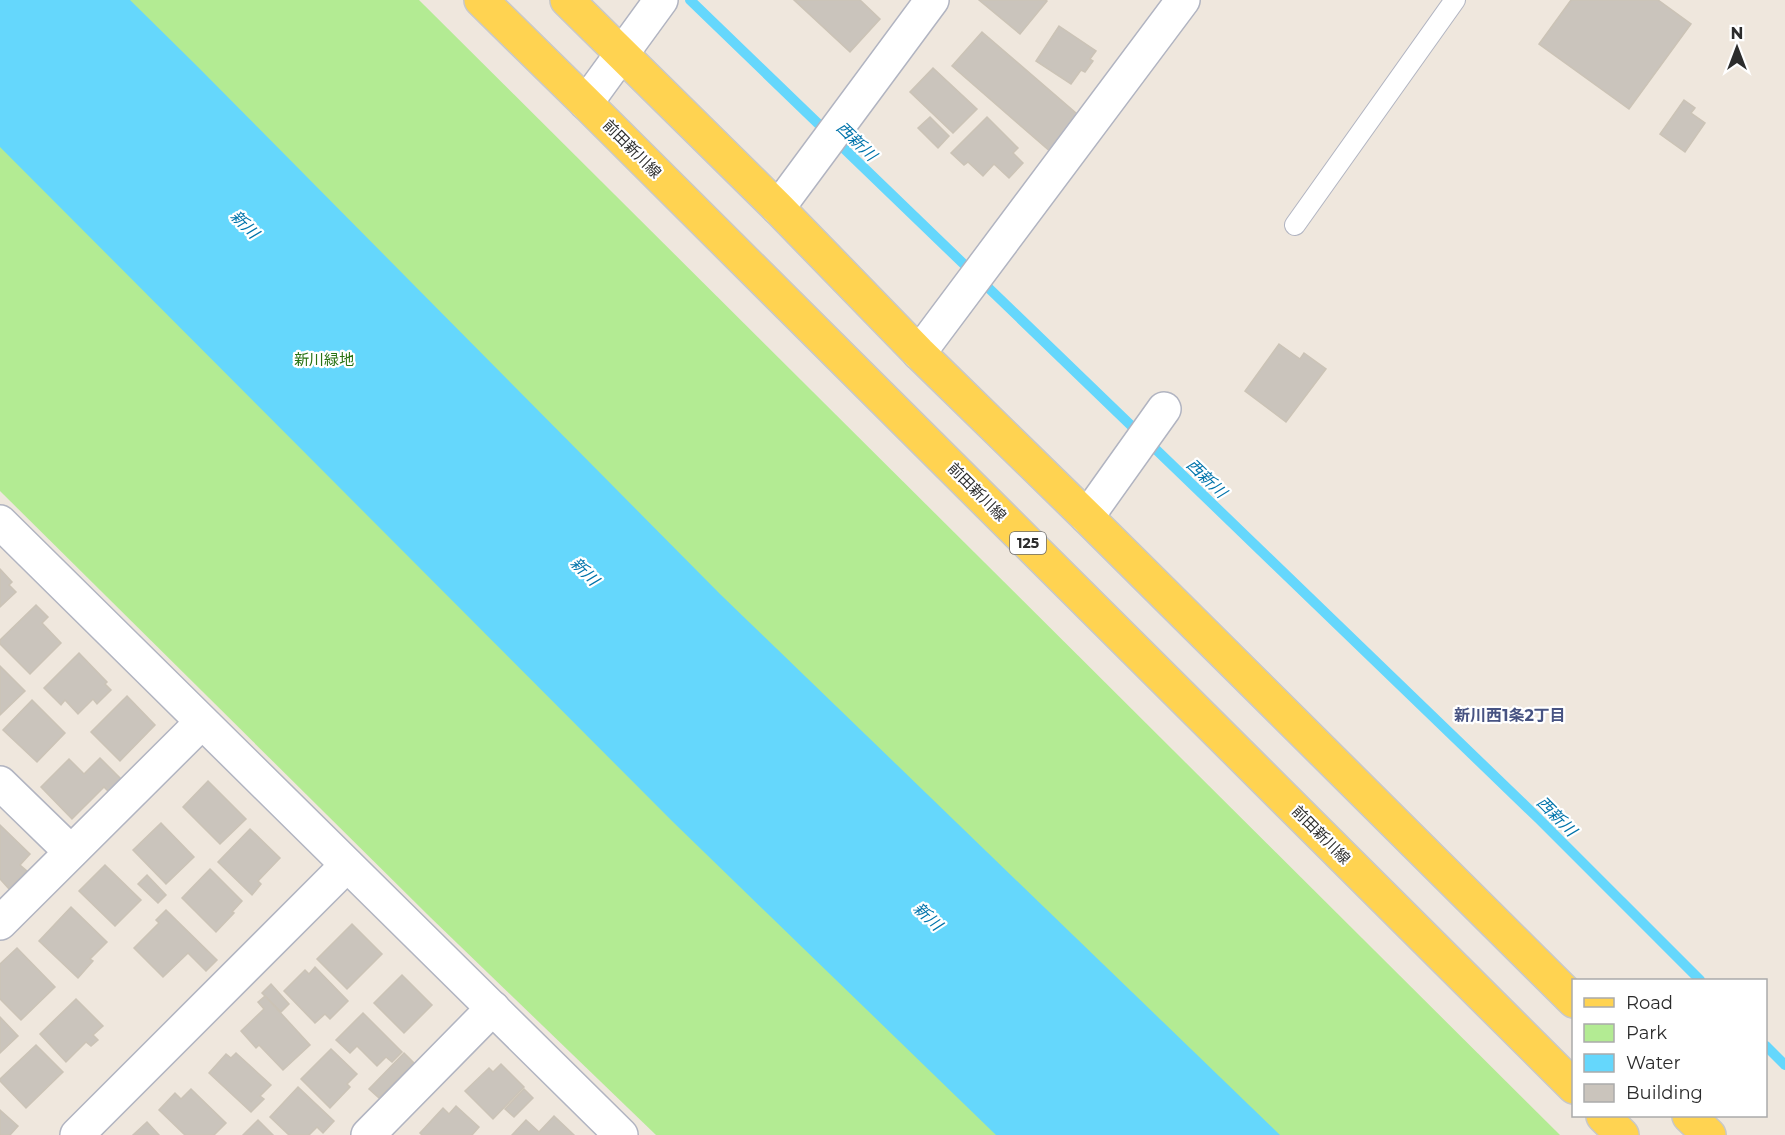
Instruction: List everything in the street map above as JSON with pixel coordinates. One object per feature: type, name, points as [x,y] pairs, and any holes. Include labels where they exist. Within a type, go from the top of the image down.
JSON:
[{"type":"main road","name":"前田新川線","points":[[480,0],[1572,1085]]},
{"type":"main road","points":[[567,0],[778,208],[919,353],[1572,998]]},
{"type":"main road","points":[[1604,1117],[1622,1135]]},
{"type":"main road","points":[[1690,1117],[1709,1135]]},
{"type":"street","points":[[586,103],[661,0]]},
{"type":"street","points":[[778,208],[932,0]]},
{"type":"street","points":[[919,353],[1183,0]]},
{"type":"street","points":[[1087,517],[1164,409]]},
{"type":"street","points":[[0,522],[621,1135]]},
{"type":"street","points":[[0,923],[202,722]]},
{"type":"street","points":[[0,783],[71,852]]},
{"type":"street","points":[[77,1135],[347,864]]},
{"type":"street","points":[[368,1135],[493,1008]]},
{"type":"lane","points":[[1295,225],[1455,0]]},
{"type":"green space","name":"新川緑地","points":[[0,0],[419,0],[1560,1135],[656,1135],[430,917],[0,491]]},
{"type":"water","name":"新川","points":[[0,0],[130,0],[720,594],[1280,1135],[996,1135],[672,821],[0,147]]},
{"type":"building","points":[[794,0],[860,0],[880,19],[850,52]]},
{"type":"building","points":[[979,0],[1046,0],[1047,1],[1020,34]]},
{"type":"building","points":[[1571,0],[1658,0],[1691,24],[1629,109],[1539,44]]},
{"type":"building","points":[[1059,26],[1096,51],[1090,59],[1093,61],[1085,72],[1081,70],[1071,84],[1036,61]]},
{"type":"building","points":[[982,32],[1083,119],[1052,153],[952,66]]},
{"type":"building","points":[[933,68],[977,109],[953,133],[910,92]]},
{"type":"building","points":[[1684,100],[1695,108],[1691,113],[1705,123],[1685,152],[1660,134]]},
{"type":"building","points":[[930,117],[949,136],[938,148],[918,128]]},
{"type":"building","points":[[987,117],[1018,148],[1013,153],[1023,163],[1009,178],[994,164],[983,176],[968,162],[964,165],[951,153]]},
{"type":"building","points":[[1279,344],[1300,359],[1304,353],[1326,369],[1286,422],[1245,391]]},
{"type":"building","points":[[0,569],[12,582],[9,585],[16,592],[0,607]]},
{"type":"building","points":[[36,605],[48,617],[42,623],[61,643],[30,674],[0,644],[0,640]]},
{"type":"building","points":[[79,653],[107,682],[105,684],[111,690],[97,704],[93,699],[78,714],[65,700],[61,705],[44,688]]},
{"type":"building","points":[[0,666],[25,691],[0,715]]},
{"type":"building","points":[[127,696],[155,725],[120,761],[91,732]]},
{"type":"building","points":[[32,700],[65,733],[37,762],[3,730]]},
{"type":"building","points":[[100,758],[121,779],[108,791],[104,787],[72,819],[41,787],[69,759],[84,774]]},
{"type":"building","points":[[208,781],[246,819],[220,844],[183,807]]},
{"type":"building","points":[[161,823],[194,857],[166,884],[133,850]]},
{"type":"building","points":[[0,825],[30,854],[20,865],[27,871],[9,889],[0,879]]},
{"type":"building","points":[[250,829],[280,858],[258,881],[261,884],[252,895],[218,862]]},
{"type":"building","points":[[105,865],[141,900],[115,926],[79,891]]},
{"type":"building","points":[[210,869],[242,901],[216,932],[182,898]]},
{"type":"building","points":[[147,875],[166,895],[158,903],[138,884]]},
{"type":"building","points":[[71,907],[107,942],[90,959],[93,961],[78,978],[39,941]]},
{"type":"building","points":[[166,910],[217,960],[206,971],[188,953],[163,977],[134,948],[159,923],[156,920]]},
{"type":"building","points":[[352,924],[382,954],[347,989],[317,959]]},
{"type":"building","points":[[17,948],[55,987],[21,1020],[0,999],[0,964]]},
{"type":"building","points":[[315,967],[348,1001],[330,1019],[325,1014],[315,1023],[284,991],[305,970],[309,974]]},
{"type":"building","points":[[402,975],[432,1005],[404,1033],[374,1003]]},
{"type":"building","points":[[271,984],[289,1004],[281,1012],[262,993]]},
{"type":"building","points":[[265,996],[310,1045],[283,1070],[259,1045],[256,1048],[241,1031],[264,1009],[258,1002]]},
{"type":"building","points":[[76,999],[103,1026],[93,1035],[98,1040],[91,1046],[86,1042],[66,1062],[40,1034]]},
{"type":"building","points":[[363,1013],[402,1052],[392,1062],[386,1057],[377,1066],[357,1046],[350,1053],[336,1040]]},
{"type":"building","points":[[0,1017],[18,1036],[0,1053]]},
{"type":"building","points":[[36,1045],[63,1072],[26,1108],[0,1079]]},
{"type":"building","points":[[331,1049],[357,1074],[347,1084],[350,1087],[330,1108],[301,1079]]},
{"type":"building","points":[[236,1053],[271,1085],[260,1096],[264,1099],[251,1112],[209,1073],[226,1054],[231,1058]]},
{"type":"building","points":[[404,1053],[414,1063],[379,1098],[369,1089]]},
{"type":"building","points":[[501,1064],[524,1087],[493,1119],[465,1091],[489,1068],[493,1072]]},
{"type":"building","points":[[298,1087],[334,1121],[323,1133],[317,1127],[309,1135],[289,1135],[270,1117]]},
{"type":"building","points":[[191,1089],[226,1123],[214,1135],[185,1135],[159,1110],[175,1093],[181,1099]]},
{"type":"building","points":[[524,1089],[533,1098],[514,1117],[505,1109]]},
{"type":"building","points":[[456,1106],[479,1127],[472,1135],[422,1135],[420,1133],[443,1108],[449,1114]]},
{"type":"building","points":[[0,1110],[18,1126],[10,1135],[0,1135]]},
{"type":"building","points":[[554,1116],[574,1135],[512,1135],[526,1120],[539,1132]]},
{"type":"building","points":[[258,1120],[273,1135],[243,1135]]},
{"type":"building","points":[[147,1122],[159,1135],[133,1135]]},
{"type":"waterway","name":"西新川","points":[[690,0],[1539,819],[1699,979]]},
{"type":"waterway","name":"西新川","points":[[1767,1047],[1785,1065]]},
{"type":"district","name":"新川西1条2丁目","points":[[1510,715]]}]
